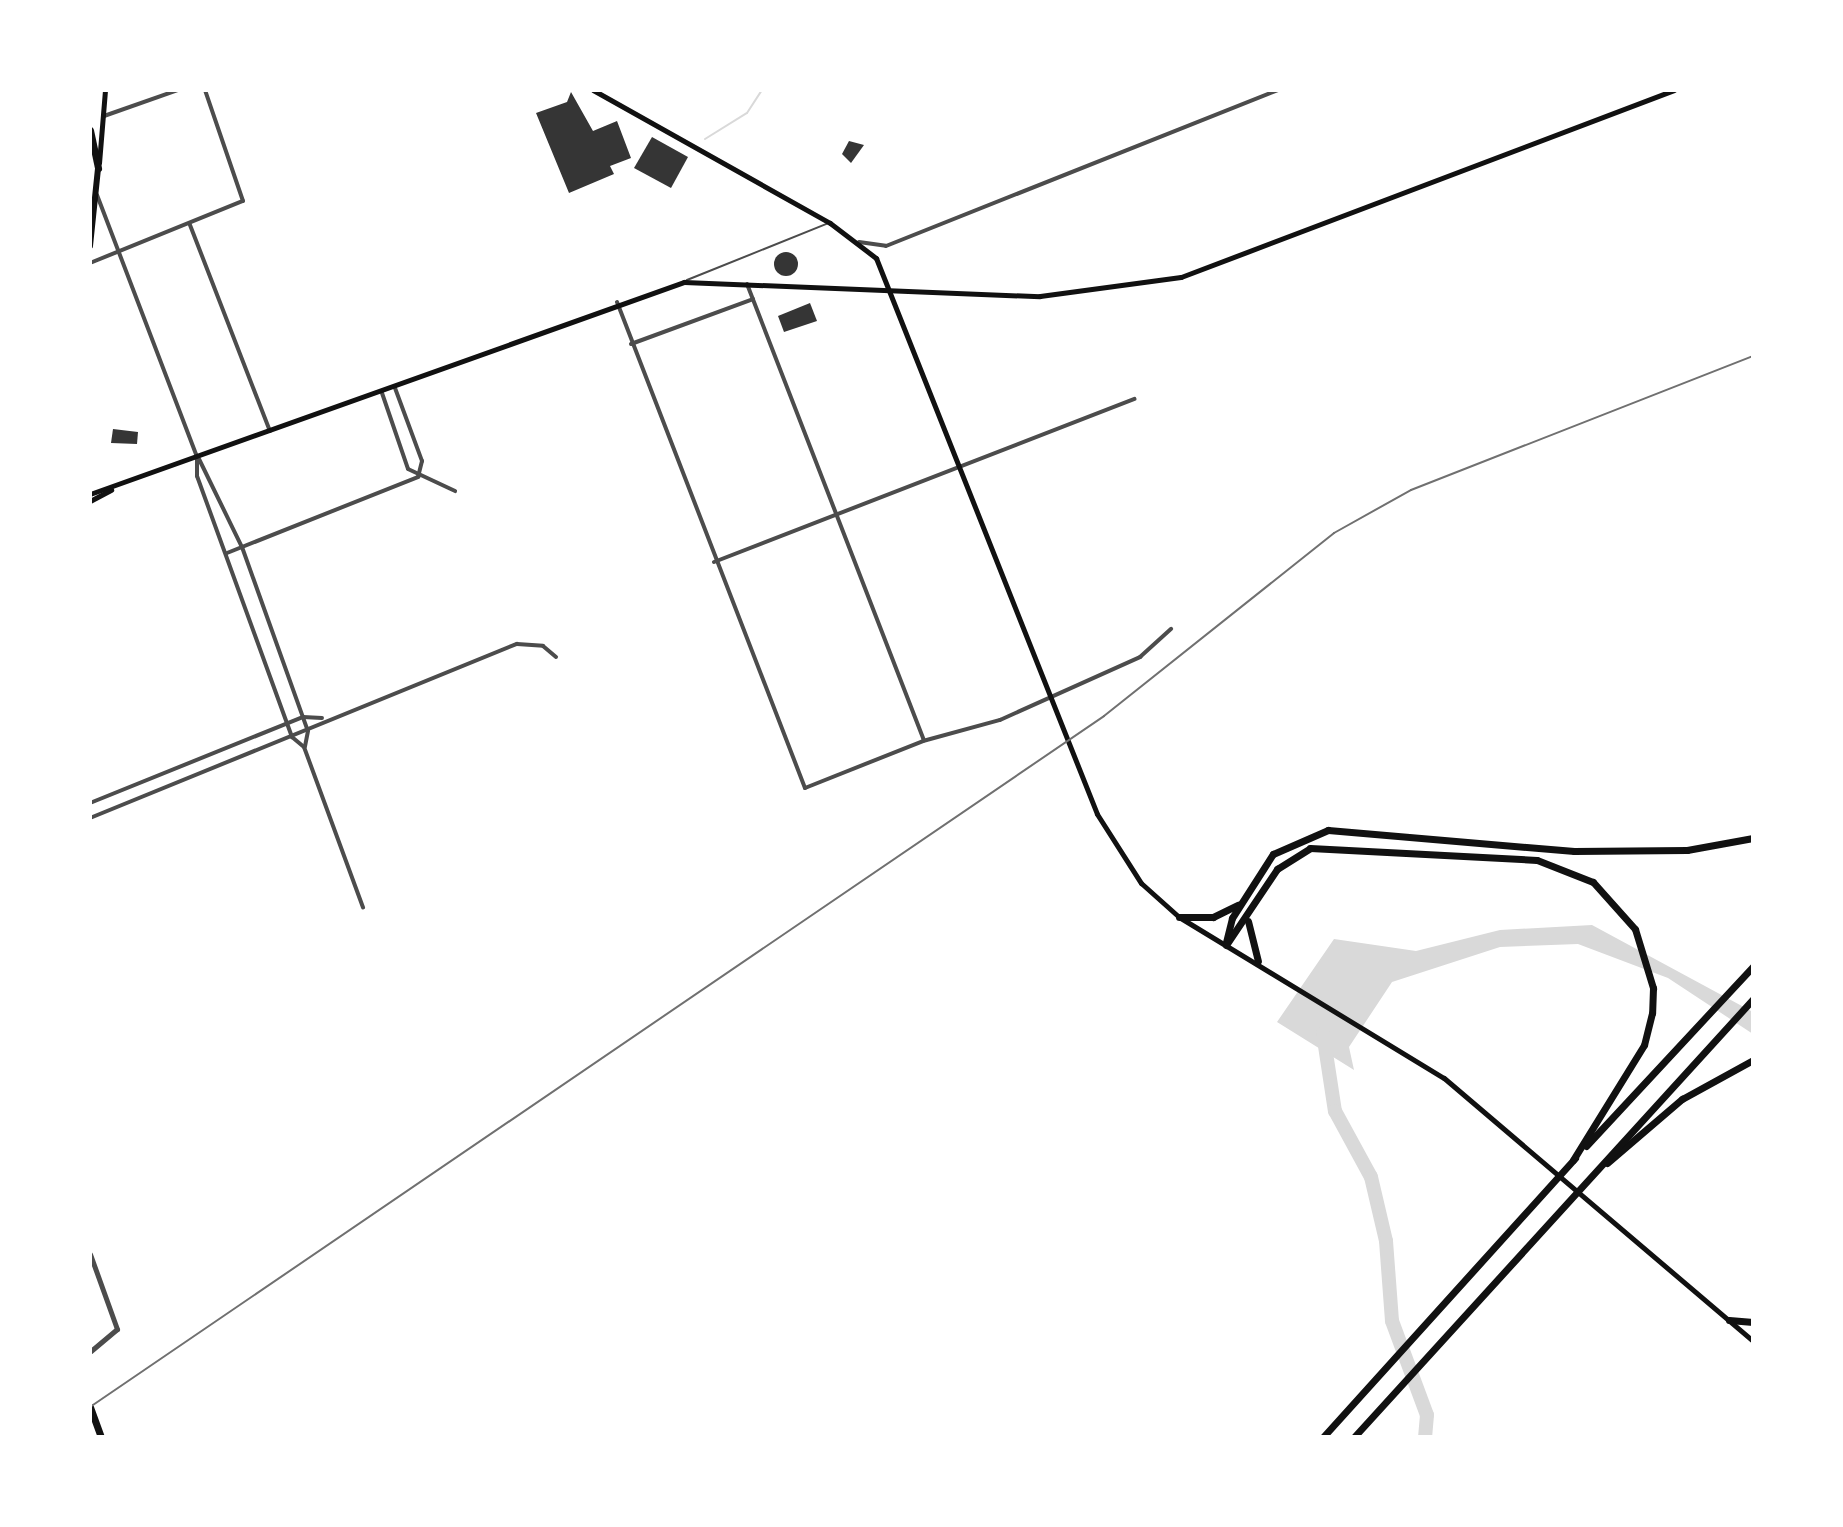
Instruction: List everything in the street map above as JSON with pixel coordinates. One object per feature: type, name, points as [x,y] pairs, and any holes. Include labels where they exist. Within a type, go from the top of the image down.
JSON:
[{"type":"highway","points":[[90,130],[98,168]]},
{"type":"highway","points":[[1226,945],[1240,904],[1285,844],[1328,830],[1574,851],[1687,850],[1753,838]]},
{"type":"highway","points":[[1226,945],[1291,858],[1331,844],[1537,860],[1570,870],[1617,902],[1646,953],[1652,1013],[1644,1045],[1573,1160]]},
{"type":"highway","points":[[1179,917],[1213,917],[1240,904]]},
{"type":"highway","points":[[1248,918],[1258,961]]},
{"type":"highway","points":[[1323,1437],[1753,966]]},
{"type":"highway","points":[[1354,1437],[1753,999]]},
{"type":"highway","points":[[1589,1177],[1682,1099],[1753,1060]]},
{"type":"highway","points":[[1729,1320],[1753,1322]]},
{"type":"highway","points":[[90,1407],[101,1437]]},
{"type":"main road","points":[[90,246],[105,90]]},
{"type":"main road","points":[[593,90],[859,242],[892,289],[1051,696],[1119,855],[1179,917],[1269,967],[1404,1050],[1503,1125],[1753,1341]]},
{"type":"main road","points":[[90,494],[382,393],[617,302],[684,282],[1053,296],[1181,277],[1674,90]]},
{"type":"main road","points":[[90,501],[127,483]]},
{"type":"street","points":[[104,116],[178,90]]},
{"type":"street","points":[[90,263],[187,226],[244,198],[205,90]]},
{"type":"street","points":[[1256,90],[1259,98]]},
{"type":"street","points":[[859,242],[886,246],[1279,90]]},
{"type":"street","points":[[96,193],[197,457],[227,553],[292,737],[304,747],[363,907]]},
{"type":"street","points":[[187,226],[270,431]]},
{"type":"street","points":[[747,284],[923,741]]},
{"type":"street","points":[[631,344],[754,299]]},
{"type":"street","points":[[617,302],[714,562],[805,788],[923,741],[1000,720],[1152,649],[1171,629]]},
{"type":"street","points":[[395,388],[422,461],[418,477]]},
{"type":"street","points":[[382,393],[408,469],[418,477],[455,491]]},
{"type":"street","points":[[714,562],[962,469],[1134,399]]},
{"type":"street","points":[[197,457],[242,547],[308,731],[304,747]]},
{"type":"street","points":[[227,553],[418,477]]},
{"type":"street","points":[[90,818],[308,731],[322,718],[517,644],[543,646],[556,657]]},
{"type":"street","points":[[90,803],[303,717],[322,718]]},
{"type":"street","points":[[90,1254],[117,1329],[90,1352]]},
{"type":"lane","points":[[684,282],[702,269],[830,223]]},
{"type":"shaded area","points":[[1592,925],[1753,1012],[1753,1034],[1668,978],[1578,944],[1500,947],[1392,982],[1349,1047],[1354,1070],[1277,1022],[1334,939],[1416,951],[1500,930]]},
{"type":"building","points":[[571,92],[593,131],[617,121],[631,158],[610,166],[614,174],[569,193],[536,113],[567,102]]},
{"type":"building","points":[[652,137],[688,157],[671,188],[634,168]]},
{"type":"building","points":[[849,141],[864,145],[851,163],[842,154]]},
{"type":"building","points":[[786,252],[795,255],[798,264],[795,273],[786,276],[777,273],[774,264],[777,255]]},
{"type":"building","points":[[810,303],[817,321],[784,332],[778,316]]},
{"type":"building","points":[[113,429],[138,432],[137,444],[111,443]]},
{"type":"waterway","points":[[705,139],[747,113],[762,90]]},
{"type":"waterway","points":[[1323,1033],[1335,1111],[1371,1177],[1386,1241],[1392,1321],[1427,1415],[1425,1437]]},
{"type":"railway","points":[[90,1407],[1104,716],[1334,533],[1411,490],[1753,356]]}]
